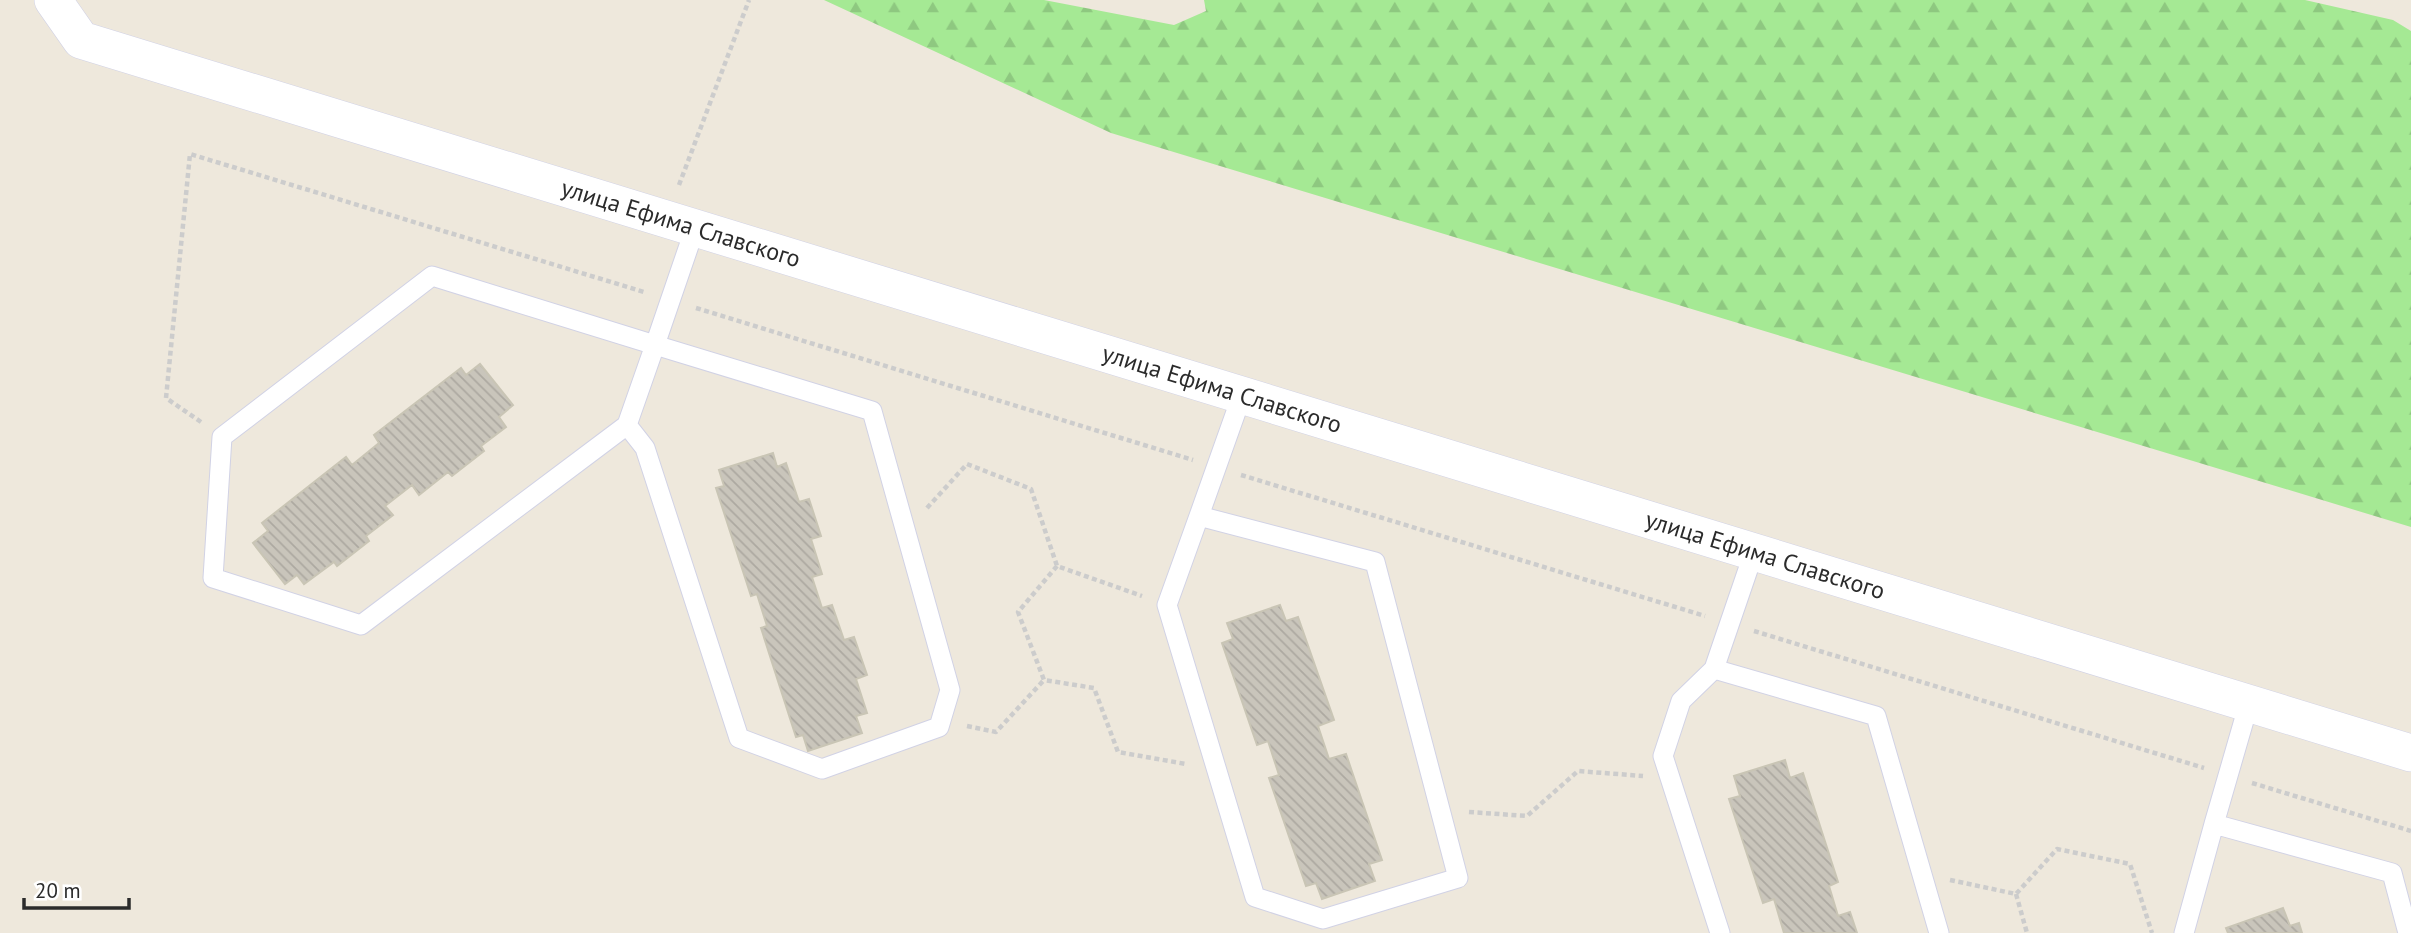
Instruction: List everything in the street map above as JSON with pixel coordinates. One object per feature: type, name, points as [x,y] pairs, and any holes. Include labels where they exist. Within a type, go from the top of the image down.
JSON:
[{"type":"street","name":"улица Ефима Славского","points":[[53,0],[80,40],[2411,753]]},
{"type":"lane","points":[[627,425],[645,448],[739,738],[822,769],[939,727],[950,690],[872,411],[655,345],[432,276],[222,437],[213,578],[361,625],[627,425],[655,345],[670,300],[681,223]]},
{"type":"lane","points":[[1199,516],[1375,562],[1458,878],[1323,919],[1255,897],[1167,605],[1242,395]]},
{"type":"lane","points":[[1720,933],[1663,756],[1681,701],[1714,669],[1754,552]]},
{"type":"lane","points":[[1714,669],[1876,716],[1939,933]]},
{"type":"lane","points":[[2184,933],[2249,703]]},
{"type":"lane","points":[[2214,824],[2392,873],[2408,933]]},
{"type":"path","points":[[681,223],[749,0]]},
{"type":"path","points":[[222,437],[166,398],[190,155],[2411,831]]},
{"type":"path","points":[[905,532],[967,464],[1031,489],[1057,566]]},
{"type":"path","points":[[1057,566],[1167,605]]},
{"type":"path","points":[[1044,680],[1018,612],[1057,566]]},
{"type":"path","points":[[941,720],[996,732],[1044,680]]},
{"type":"path","points":[[1044,680],[1094,688],[1118,752],[1217,769]]},
{"type":"path","points":[[1440,810],[1527,816],[1578,771],[1670,777]]},
{"type":"path","points":[[2016,894],[2057,849],[2130,864],[2152,933]]},
{"type":"path","points":[[1922,873],[2016,894]]},
{"type":"path","points":[[2016,894],[2027,933]]},
{"type":"green space","points":[[824,0],[1044,0],[1174,25],[1206,11],[1204,0],[2305,0],[2393,20],[2411,31],[2411,527],[1111,133]]},
{"type":"building","points":[[480,364],[513,405],[499,417],[506,427],[481,446],[484,451],[452,476],[448,472],[419,495],[412,485],[385,506],[393,515],[366,536],[369,541],[337,566],[334,562],[304,584],[297,575],[285,584],[253,543],[268,531],[262,523],[346,457],[352,465],[379,443],[374,435],[461,368],[466,375]]},
{"type":"building","points":[[773,453],[777,467],[786,463],[799,502],[809,499],[821,536],[811,539],[822,574],[812,577],[822,608],[832,605],[844,640],[854,637],[867,675],[856,679],[867,713],[856,716],[862,733],[808,751],[803,735],[796,737],[761,628],[767,626],[757,594],[751,596],[716,488],[724,486],[719,470]]},
{"type":"building","points":[[1280,605],[1286,621],[1298,617],[1334,720],[1318,726],[1329,759],[1346,754],[1382,860],[1369,864],[1375,881],[1322,899],[1316,883],[1306,886],[1269,778],[1279,775],[1268,741],[1257,745],[1222,643],[1233,639],[1227,623]]},
{"type":"building","points":[[1785,760],[1790,778],[1803,773],[1838,882],[1829,886],[1838,916],[1850,912],[1857,933],[1784,933],[1774,899],[1763,903],[1729,799],[1740,796],[1734,776]]},
{"type":"building","points":[[2283,908],[2290,926],[2299,923],[2302,933],[2228,933],[2226,928]]}]
